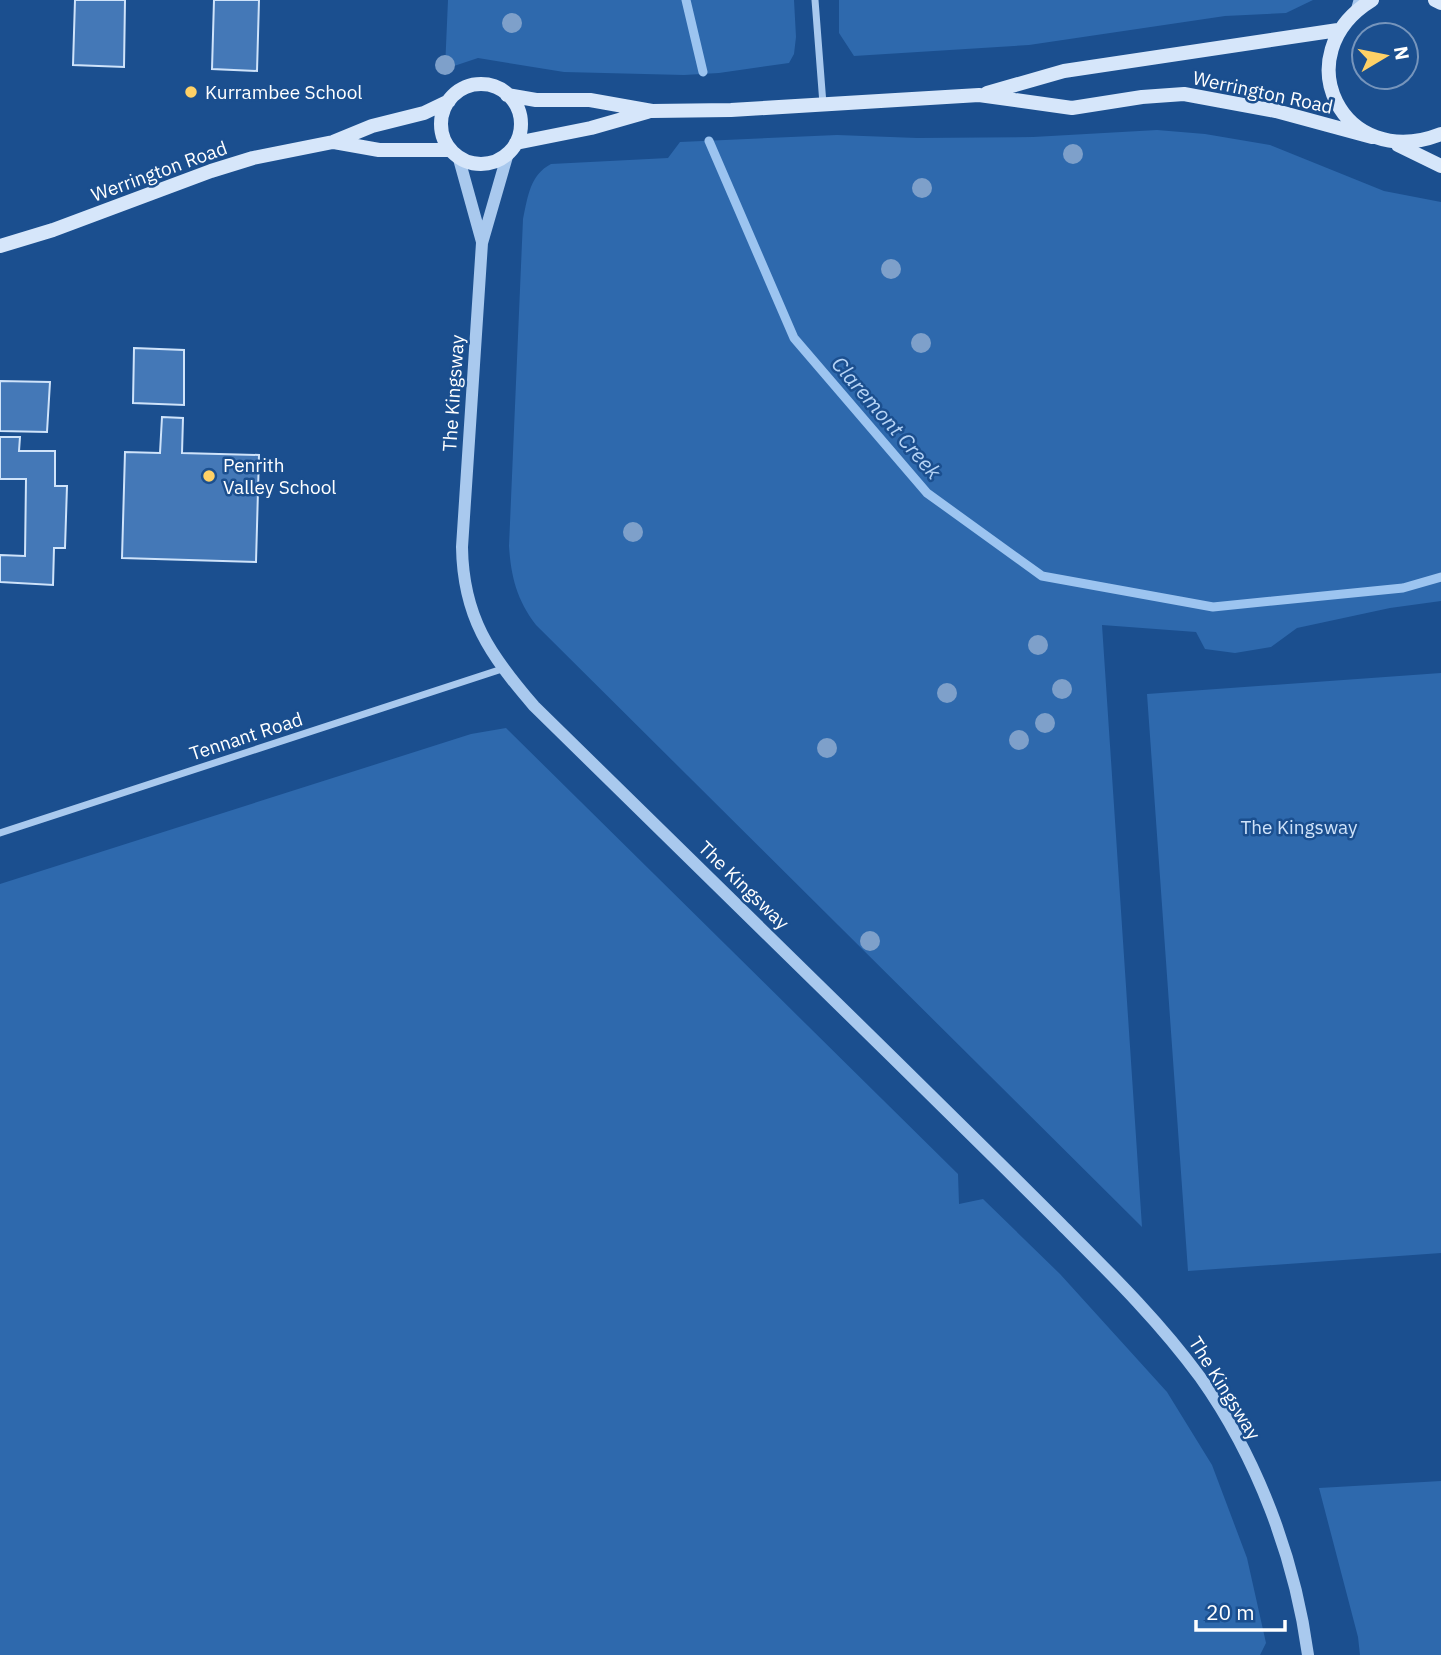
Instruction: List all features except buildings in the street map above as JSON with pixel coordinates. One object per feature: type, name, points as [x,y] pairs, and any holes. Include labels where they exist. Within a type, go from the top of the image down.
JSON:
[{"type":"main road","points":[[1372,0],[1356,5],[1338,30],[1330,54],[1329,79],[1336,103],[1351,123],[1372,137]]},
{"type":"main road","name":"Werrington Road","points":[[979,95],[1064,71],[1338,30]]},
{"type":"main road","points":[[483,84],[507,94],[520,117],[512,148],[485,164],[455,154],[441,125],[449,101],[458,91],[483,84]]},
{"type":"main road","name":"Werrington Road","points":[[507,94],[536,100],[590,100],[652,111],[731,110],[979,95],[1072,108],[1142,97],[1184,94],[1276,111],[1395,144]]},
{"type":"main road","name":"Werrington Road","points":[[0,246],[53,230],[253,158],[333,142],[372,126],[424,113],[449,101]]},
{"type":"main road","name":"Werrington Road","points":[[512,148],[652,111]]},
{"type":"main road","points":[[1395,144],[1420,142],[1441,134]]},
{"type":"main road","name":"Werrington Road","points":[[333,142],[379,150],[455,154]]},
{"type":"main road","points":[[1395,144],[1441,166]]},
{"type":"street","points":[[815,0],[822,104]]},
{"type":"street","name":"The Kingsway","points":[[512,148],[482,243],[462,547],[463,582],[475,621],[502,669],[534,706],[980,1143],[1137,1300],[1170,1338],[1202,1380],[1254,1473],[1281,1541],[1305,1631],[1308,1655]]},
{"type":"street","name":"The Kingsway","points":[[455,154],[482,243]]},
{"type":"street","name":"Tennant Road","points":[[0,832],[502,669]]},
{"type":"green space","points":[[448,0],[794,0],[794,54],[789,63],[684,75],[564,72],[478,58],[445,69]]},
{"type":"green space","points":[[839,0],[1313,0],[1286,13],[1225,16],[1029,45],[854,56],[839,33]]},
{"type":"green space","points":[[1157,130],[1205,134],[1270,145],[1384,191],[1441,202],[1441,601],[1390,608],[1297,628],[1271,647],[1235,653],[1205,649],[1196,632],[1102,625],[1142,1227],[536,625],[516,588],[509,546],[523,219],[534,180],[551,164],[668,158],[680,142],[837,135],[917,138],[1033,137]]},
{"type":"green space","name":"The Kingsway","points":[[1441,673],[1441,1253],[1188,1271],[1147,694]]},
{"type":"green space","points":[[506,728],[958,1174],[959,1204],[983,1199],[1060,1274],[1167,1392],[1212,1465],[1247,1558],[1266,1643],[1260,1655],[0,1655],[0,884],[471,734]]},
{"type":"green space","points":[[1441,1481],[1441,1655],[1360,1655],[1358,1637],[1319,1488]]},
{"type":"waterway","name":"Claremont Creek","points":[[686,0],[703,72]]},
{"type":"waterway","name":"Claremont Creek","points":[[709,141],[794,338],[927,493],[1042,576],[1213,607],[1403,588],[1441,577]]},
{"type":"place","name":"Kurrambee School","points":[[191,92]]},
{"type":"place","name":"Penrith Valley School","points":[[209,476]]}]
